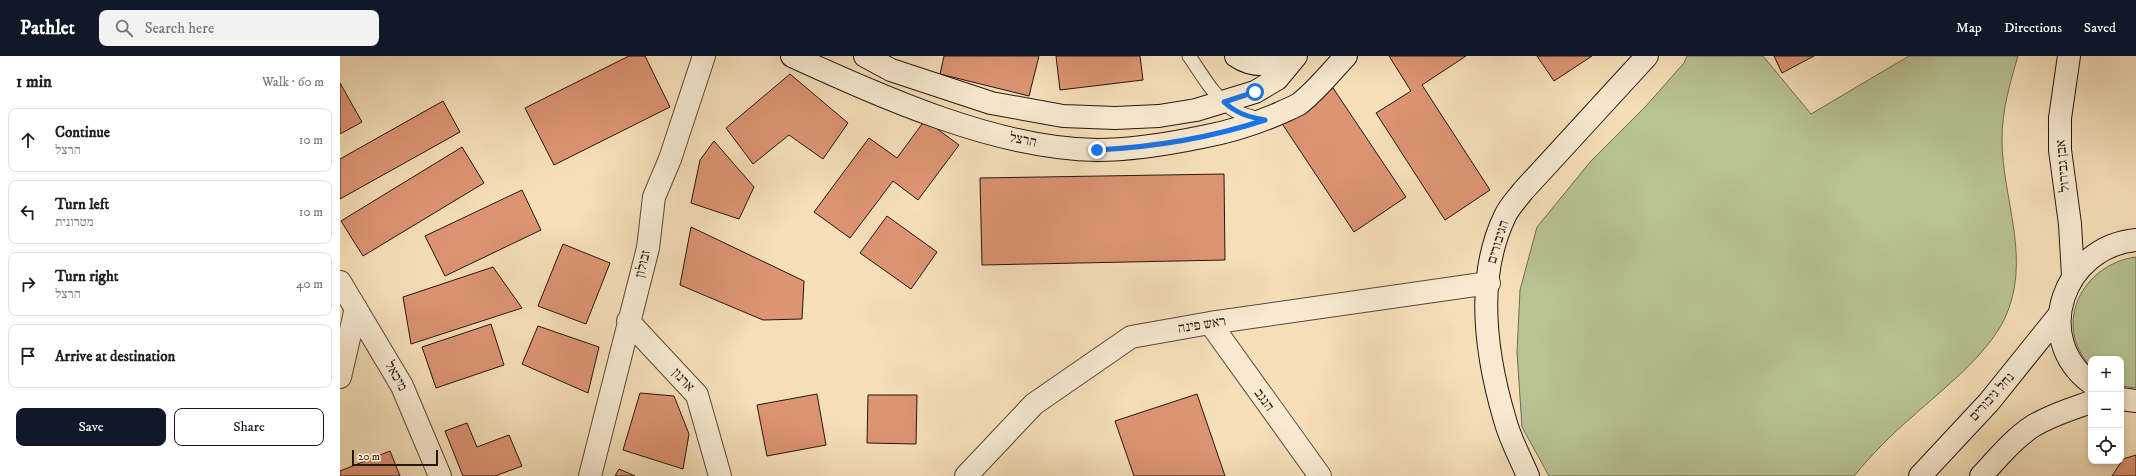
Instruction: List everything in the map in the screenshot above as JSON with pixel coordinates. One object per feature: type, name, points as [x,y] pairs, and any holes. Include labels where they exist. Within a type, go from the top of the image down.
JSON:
[{"type":"street","name":"זבולון","points":[[590,476],[628,321],[648,248],[654,197],[670,159],[704,56]]},
{"type":"street","name":"הרצל","points":[[792,56],[878,94],[987,133],[1058,147],[1097,150],[1174,143],[1225,133],[1265,120]]},
{"type":"street","points":[[866,56],[891,70],[991,104],[1063,116],[1115,118],[1160,116],[1196,110],[1255,92],[1277,79],[1295,56]]},
{"type":"street","points":[[1236,56],[1244,61],[1269,65],[1277,64],[1295,56]]},
{"type":"street","points":[[1265,120],[1299,104],[1346,56]]},
{"type":"street","name":"הגיבורים","points":[[1528,476],[1505,420],[1490,360],[1486,309],[1490,268],[1496,238],[1506,215],[1541,170],[1647,56]]},
{"type":"street","name":"אבן גבירול","points":[[2069,56],[2060,118],[2060,150],[2070,224],[2073,276]]},
{"type":"street","points":[[2088,381],[2082,377],[2068,358],[2061,336],[2060,315],[2064,295],[2073,276],[2083,264],[2095,254],[2109,246],[2136,240]]},
{"type":"street","name":"מיכאל","points":[[340,282],[402,386],[440,476]]},
{"type":"street","name":"ראש פינה","points":[[966,476],[1034,404],[1130,337],[1210,323],[1489,283]]},
{"type":"street","points":[[340,377],[356,308]]},
{"type":"street","name":"נחל גיבורים","points":[[1920,476],[1989,402],[2060,315]]},
{"type":"street","name":"ארנון","points":[[628,321],[697,395],[720,476]]},
{"type":"street","name":"הנגב","points":[[1210,323],[1320,476]]},
{"type":"street","points":[[2124,399],[2136,401]]},
{"type":"street","points":[[1981,476],[2016,439],[2033,426],[2052,416],[2088,403]]},
{"type":"lane","points":[[1189,56],[1224,102],[1232,110],[1247,116],[1265,120]]},
{"type":"green space","points":[[1687,56],[1763,56],[1811,114],[1909,56],[2018,56],[2007,97],[2002,128],[2003,162],[2016,252],[2016,275],[2012,297],[2004,320],[1996,333],[1975,359],[1890,437],[1854,476],[1549,476],[1522,427],[1517,352],[1520,290],[1537,227],[1591,161],[1646,106],[1684,63]]},
{"type":"green space","points":[[2136,257],[2136,388],[2124,386],[2124,356],[2088,356],[2088,363],[2079,350],[2074,333],[2074,315],[2079,298],[2088,284],[2101,271],[2117,262]]},
{"type":"building","points":[[629,56],[645,56],[670,107],[554,165],[525,108]]},
{"type":"building","points":[[944,56],[1039,56],[1029,96],[940,74]]},
{"type":"building","points":[[1056,56],[1140,56],[1143,80],[1060,90]]},
{"type":"building","points":[[1389,56],[1466,56],[1422,85],[1490,190],[1445,220],[1376,113],[1411,91]]},
{"type":"building","points":[[1537,56],[1592,56],[1554,81]]},
{"type":"building","points":[[1774,56],[1814,56],[1782,73]]},
{"type":"building","points":[[790,74],[848,123],[823,159],[789,135],[753,164],[726,128]]},
{"type":"building","points":[[340,83],[362,122],[340,134]]},
{"type":"building","points":[[1333,88],[1406,197],[1354,232],[1281,122]]},
{"type":"building","points":[[443,101],[460,132],[340,199],[340,159]]},
{"type":"building","points":[[925,120],[959,145],[918,200],[893,181],[850,238],[814,212],[869,138],[897,158]]},
{"type":"building","points":[[714,141],[754,187],[739,219],[691,203],[700,160]]},
{"type":"building","points":[[462,147],[484,183],[363,256],[341,221]]},
{"type":"building","points":[[1224,174],[1225,260],[982,265],[980,178]]},
{"type":"building","points":[[522,190],[541,230],[445,276],[425,236]]},
{"type":"building","points":[[887,216],[937,252],[911,289],[860,253]]},
{"type":"building","points":[[691,227],[804,281],[802,319],[763,320],[680,285]]},
{"type":"building","points":[[563,244],[610,263],[586,324],[538,306]]},
{"type":"building","points":[[493,267],[522,308],[411,344],[403,297]]},
{"type":"building","points":[[491,324],[504,365],[436,388],[422,347]]},
{"type":"building","points":[[538,326],[599,347],[588,393],[522,364]]},
{"type":"building","points":[[640,393],[674,396],[689,434],[683,469],[623,450]]},
{"type":"building","points":[[817,394],[826,445],[767,456],[757,405]]},
{"type":"building","points":[[1197,394],[1225,476],[1134,476],[1115,421]]},
{"type":"building","points":[[868,395],[917,395],[916,444],[867,443]]},
{"type":"building","points":[[467,423],[477,447],[509,435],[522,466],[495,476],[463,476],[445,431]]},
{"type":"building","points":[[390,451],[400,476],[340,476],[340,471]]},
{"type":"building","points":[[2136,455],[2136,476],[2112,476],[2120,464],[2124,464],[2124,459]]},
{"type":"building","points":[[619,469],[635,476],[615,476]]},
{"type":"route","points":[[1097,150],[1174,143],[1225,133],[1265,120],[1247,116],[1232,110],[1224,102],[1255,92]]}]
